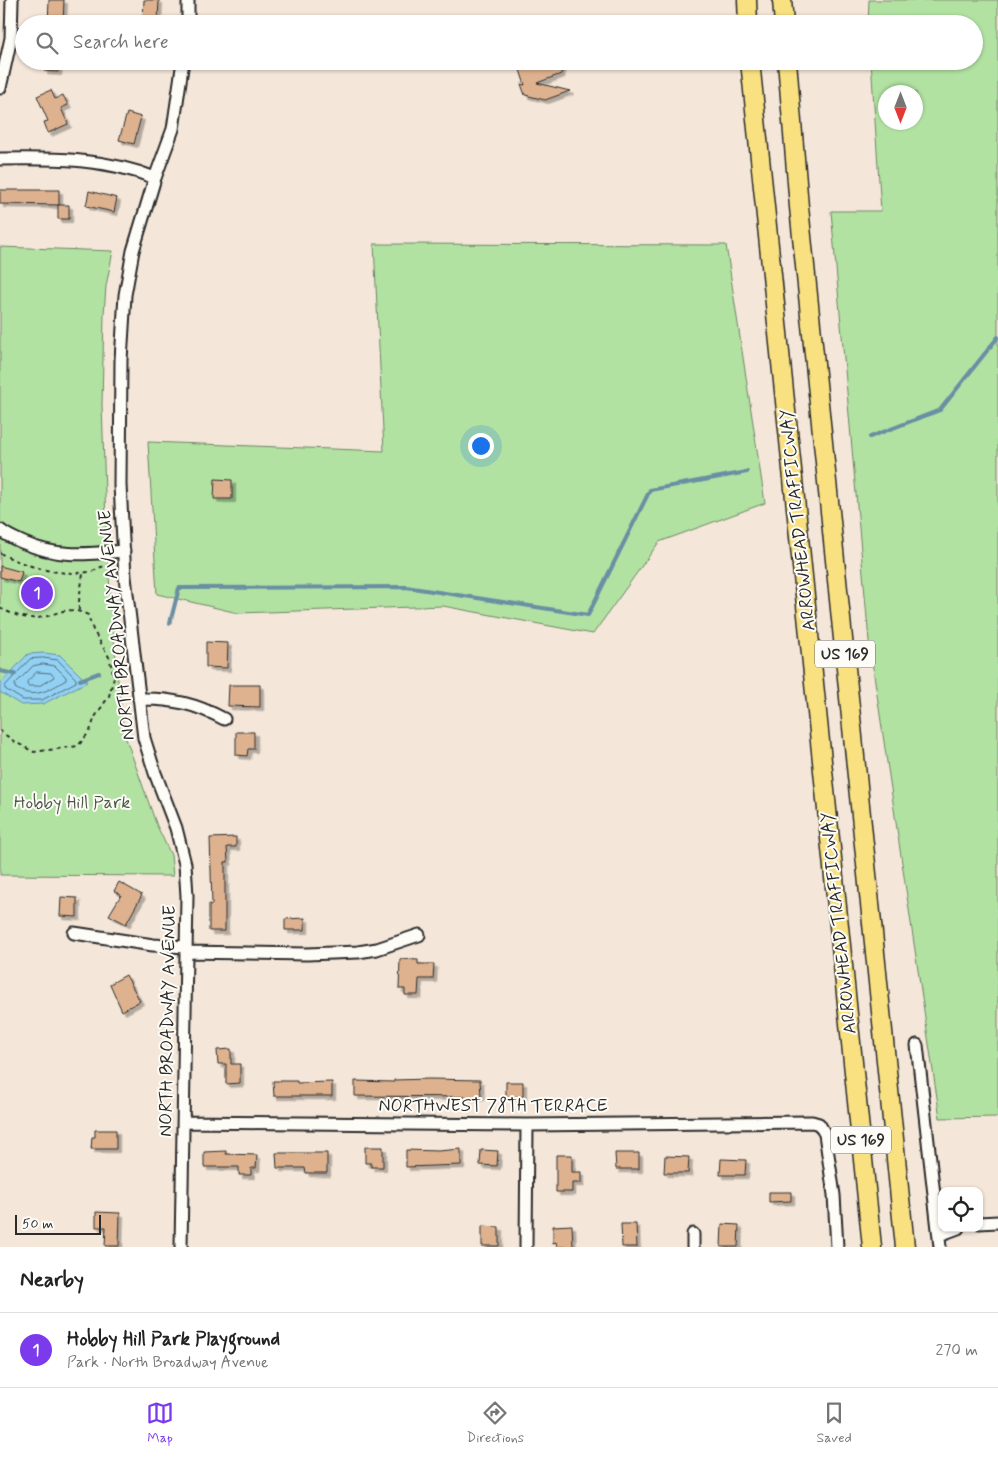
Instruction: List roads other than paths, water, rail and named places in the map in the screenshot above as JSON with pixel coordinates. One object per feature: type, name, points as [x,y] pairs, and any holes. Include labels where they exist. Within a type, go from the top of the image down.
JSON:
[{"type":"highway","points":[[747,0],[748,15]]},
{"type":"highway","points":[[782,0],[783,15]]},
{"type":"highway","name":"ARROWHEAD TRAFFICWAY","points":[[751,70],[872,1247]]},
{"type":"highway","name":"ARROWHEAD TRAFFICWAY","points":[[788,70],[800,216],[905,1247]]},
{"type":"street","points":[[0,88],[11,38],[12,0]]},
{"type":"street","points":[[188,0],[188,15]]},
{"type":"street","name":"NORTH BROADWAY AVENUE","points":[[181,1247],[187,896],[185,864],[176,828],[155,774],[144,738],[124,551],[120,485],[121,360],[126,295],[134,251],[155,178],[173,129],[182,70]]},
{"type":"street","points":[[0,159],[44,158],[74,160],[122,168],[155,178]]},
{"type":"street","points":[[0,530],[7,536],[49,552],[76,555],[124,551]]},
{"type":"street","points":[[140,698],[159,698],[189,704],[204,708],[224,719]]},
{"type":"street","points":[[74,933],[186,949],[307,954],[358,952],[377,949],[419,935]]},
{"type":"street","points":[[917,1045],[940,1247]]},
{"type":"street","name":"NORTHWEST 78TH TERRACE","points":[[184,1122],[527,1125],[802,1121],[819,1124],[824,1134],[834,1195],[837,1247]]},
{"type":"street","points":[[526,1247],[527,1125]]},
{"type":"street","points":[[983,1223],[998,1222]]},
{"type":"street","points":[[939,1235],[947,1232]]},
{"type":"street","points":[[693,1234],[693,1247]]},
{"type":"water","points":[[28,654],[60,655],[87,682],[43,704],[21,705],[0,692],[0,684]]},
{"type":"waterway","points":[[870,437],[940,410],[998,337]]},
{"type":"waterway","points":[[170,623],[179,588],[406,587],[588,615],[650,490],[747,472]]},
{"type":"waterway","points":[[0,671],[15,674]]},
{"type":"waterway","points":[[80,680],[99,673]]},
{"type":"place","name":"Hobby Hill Park Playground","points":[[37,593]]},
{"type":"park label","name":"Hobby Hill Park","points":[[72,803]]}]
